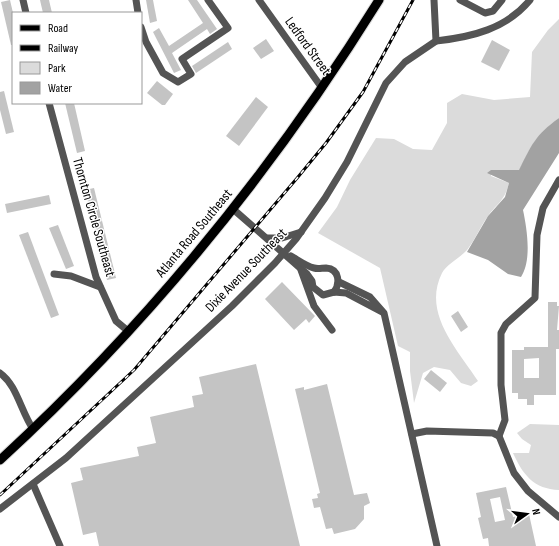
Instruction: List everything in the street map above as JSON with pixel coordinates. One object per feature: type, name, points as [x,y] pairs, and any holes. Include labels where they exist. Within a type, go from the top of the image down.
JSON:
[{"type":"main road","name":"Atlanta Road Southeast","points":[[0,460],[33,429],[128,331],[173,282],[286,141],[379,0]]},
{"type":"street","points":[[23,0],[26,12]]},
{"type":"street","points":[[136,0],[138,12]]},
{"type":"street","name":"Ledford Street","points":[[259,0],[322,88]]},
{"type":"street","points":[[434,0],[436,41],[476,35],[490,30],[516,15],[530,0]]},
{"type":"street","points":[[460,0],[484,13],[493,11],[502,0]]},
{"type":"street","points":[[142,30],[146,42],[163,73],[178,82],[191,74],[182,60],[228,28],[212,1]]},
{"type":"street","name":"Dixie Avenue Southeast","points":[[0,509],[66,458],[232,306],[284,252],[301,232],[325,198],[347,162],[386,83],[405,62],[436,41]]},
{"type":"street","name":"Thornton Circle Southeast","points":[[49,104],[96,277],[116,321],[128,331]]},
{"type":"street","points":[[559,180],[543,208],[537,235],[535,298],[506,324],[502,333],[501,385],[505,420],[499,436],[508,460],[519,479],[539,501],[559,517]]},
{"type":"street","points":[[233,209],[284,252],[301,270],[307,274],[312,281],[313,287],[323,295],[334,292],[346,293],[384,313]]},
{"type":"street","points":[[268,238],[282,238],[301,232]]},
{"type":"street","points":[[284,252],[313,268],[327,268],[335,273],[339,282],[334,292]]},
{"type":"street","points":[[312,281],[315,274],[321,269]]},
{"type":"street","points":[[301,270],[314,306],[332,330]]},
{"type":"street","points":[[54,274],[71,276],[100,287]]},
{"type":"street","points":[[339,282],[376,301],[384,313],[437,546]]},
{"type":"street","points":[[0,373],[8,379],[26,419],[33,429]]},
{"type":"street","points":[[412,434],[427,431],[493,433],[499,436]]},
{"type":"street","points":[[33,484],[60,546]]},
{"type":"green space","points":[[559,19],[559,118],[539,136],[519,171],[491,170],[491,176],[509,183],[505,194],[485,220],[467,250],[444,270],[437,288],[436,302],[439,316],[445,330],[478,381],[471,386],[461,383],[450,370],[434,367],[423,373],[414,403],[410,371],[410,352],[398,346],[380,268],[318,233],[337,207],[350,180],[376,138],[394,139],[413,149],[432,150],[447,123],[447,103],[462,94],[494,100],[530,97],[532,52],[548,30]]},
{"type":"green space","points":[[530,424],[559,425],[559,490],[550,489],[536,484],[525,474],[513,453],[529,453],[531,445],[522,439],[517,433]]},
{"type":"water","points":[[559,118],[559,153],[523,210],[528,244],[527,262],[521,277],[508,274],[488,260],[467,252],[488,216],[505,197],[509,183],[487,173],[491,170],[519,170],[534,141],[544,130]]},
{"type":"building","points":[[10,0],[13,12],[12,45],[11,45],[1,2]]},
{"type":"building","points":[[40,0],[49,0],[52,12],[43,12]]},
{"type":"building","points":[[146,0],[153,0],[157,21],[150,23]]},
{"type":"building","points":[[188,0],[197,0],[217,29],[210,34],[207,29],[172,53],[181,70],[174,73],[153,32],[159,28],[169,46],[203,23]]},
{"type":"building","points":[[266,39],[274,51],[261,59],[253,48]]},
{"type":"building","points":[[492,40],[510,50],[499,71],[481,62]]},
{"type":"building","points":[[228,42],[232,49],[196,73],[192,66]]},
{"type":"building","points":[[157,81],[173,94],[165,105],[162,105],[147,93]]},
{"type":"building","points":[[4,91],[14,132],[6,134],[0,110],[0,92]]},
{"type":"building","points":[[256,97],[268,107],[239,146],[226,136]]},
{"type":"building","points":[[65,104],[74,104],[85,151],[77,153]]},
{"type":"building","points":[[94,188],[116,278],[107,280],[85,190]]},
{"type":"building","points":[[49,195],[51,204],[7,213],[5,204]]},
{"type":"building","points":[[58,225],[74,266],[66,269],[49,228]]},
{"type":"building","points":[[28,232],[59,315],[51,318],[19,235]]},
{"type":"building","points":[[282,282],[315,316],[309,323],[306,319],[294,330],[265,299]]},
{"type":"building","points":[[548,302],[557,302],[557,306],[559,306],[557,330],[559,330],[559,349],[556,349],[556,395],[534,395],[534,405],[527,405],[527,399],[518,399],[518,393],[512,393],[512,350],[524,350],[524,347],[548,347]],"holes":[[[539,358],[539,378],[524,378],[524,359]]]},
{"type":"building","points":[[458,311],[468,327],[461,332],[451,316]]},
{"type":"building","points":[[256,364],[300,546],[99,546],[96,532],[83,535],[71,483],[83,480],[80,468],[139,456],[137,447],[156,443],[150,417],[194,407],[192,396],[203,394],[199,377]]},
{"type":"building","points":[[431,370],[447,383],[440,392],[424,379]]},
{"type":"building","points":[[327,384],[354,495],[367,493],[370,503],[364,506],[364,519],[355,529],[334,534],[332,528],[326,529],[320,507],[314,508],[312,499],[318,498],[317,494],[320,493],[295,389],[304,387],[304,390]]},
{"type":"building","points":[[506,487],[513,517],[529,514],[536,546],[489,546],[488,538],[483,539],[478,518],[481,517],[476,493]],"holes":[[[500,497],[505,520],[495,522],[490,499]]]},
{"type":"railway","points":[[0,495],[134,370],[298,177],[326,143],[363,92],[413,0]]}]
